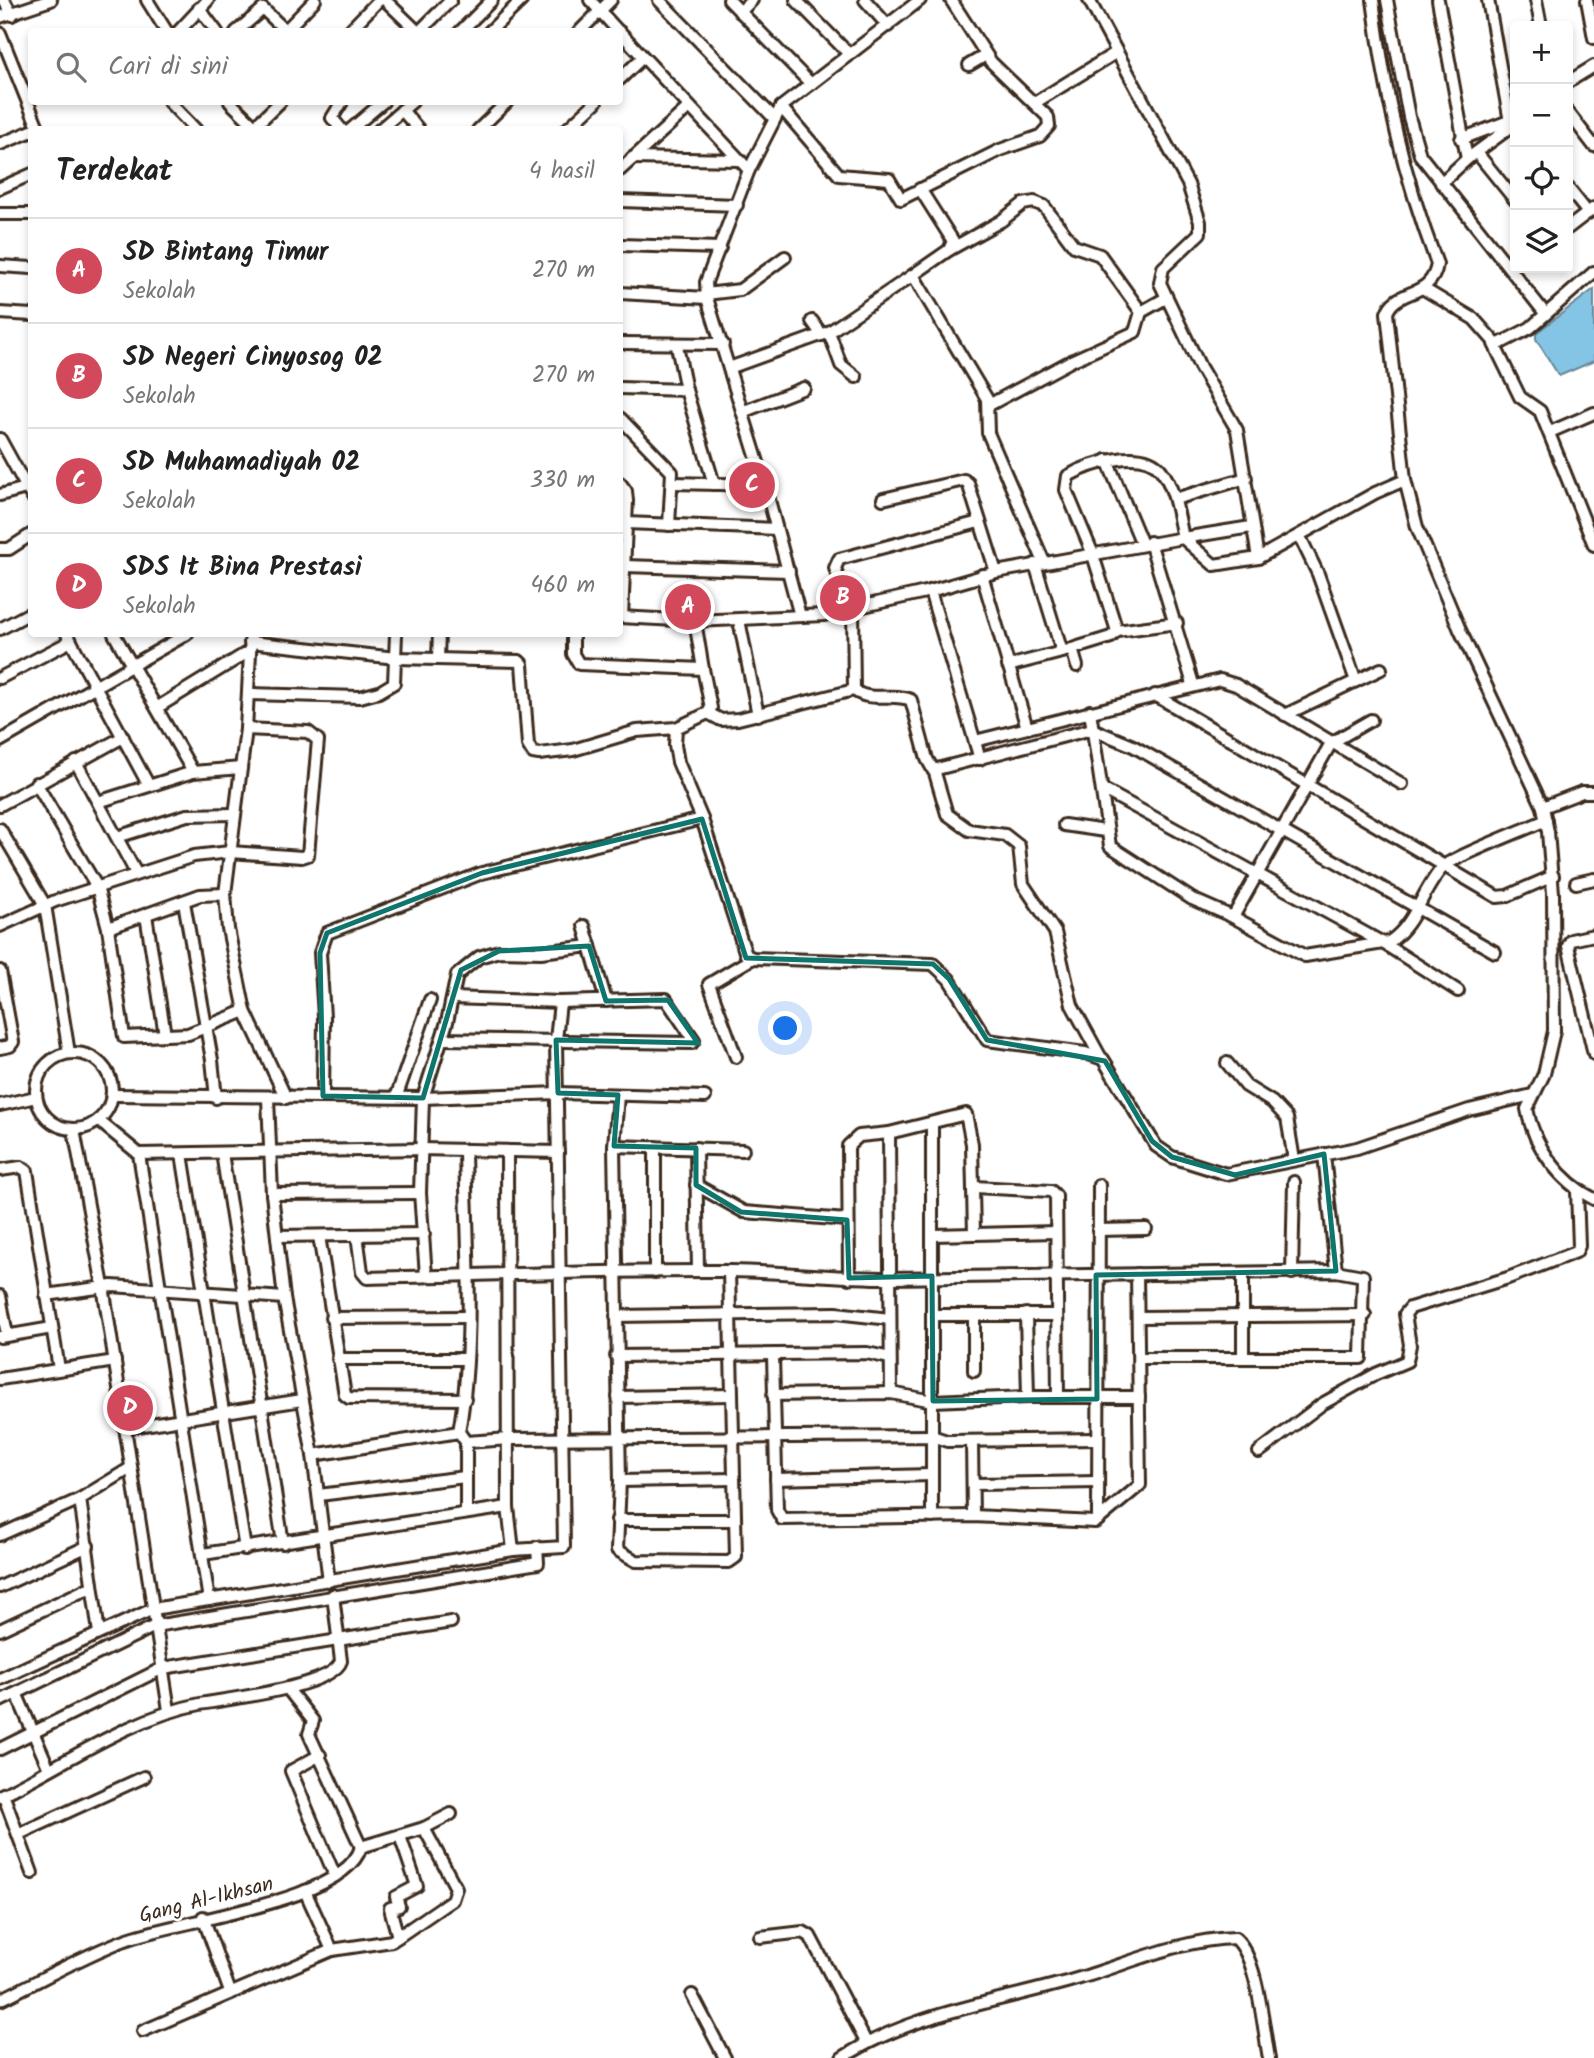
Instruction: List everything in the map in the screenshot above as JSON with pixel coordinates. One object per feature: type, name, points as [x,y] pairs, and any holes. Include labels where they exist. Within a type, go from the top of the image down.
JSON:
[{"type":"street","points":[[4,0],[12,15]]},
{"type":"street","points":[[0,17],[51,0]]},
{"type":"street","points":[[147,0],[164,28]]},
{"type":"street","points":[[288,28],[315,0]]},
{"type":"street","points":[[352,28],[379,0]]},
{"type":"street","points":[[385,0],[414,28]]},
{"type":"street","points":[[422,28],[451,0]]},
{"type":"street","points":[[464,28],[492,0]]},
{"type":"street","points":[[493,28],[522,0]]},
{"type":"street","points":[[590,0],[615,28]]},
{"type":"street","points":[[583,28],[611,0]]},
{"type":"street","points":[[659,0],[774,118]]},
{"type":"street","points":[[729,0],[811,84]]},
{"type":"street","points":[[740,12],[752,0]]},
{"type":"street","points":[[796,0],[849,54]]},
{"type":"street","points":[[865,0],[888,26]]},
{"type":"street","points":[[800,616],[765,485],[707,296],[709,271],[749,170],[781,107],[920,0]]},
{"type":"street","points":[[781,107],[839,175],[889,179],[901,199],[1000,150],[1044,134],[1050,120],[1036,102],[1023,94],[986,55],[951,0]]},
{"type":"street","points":[[1089,0],[1188,184],[1200,222],[1196,240],[1161,273],[1160,283],[1237,430],[1258,558]]},
{"type":"street","points":[[1373,0],[1384,87],[1395,133],[1437,264],[1424,289],[1392,303],[1387,313],[1405,481],[1417,527],[1444,592],[1543,807],[1553,876],[1554,1031],[1544,1074],[1527,1109],[1535,1135],[1553,1166],[1577,1191],[1594,1199]]},
{"type":"street","points":[[1387,0],[1416,146],[1441,183],[1510,264]]},
{"type":"street","points":[[1438,0],[1461,139],[1467,159]]},
{"type":"street","points":[[1488,0],[1510,101]]},
{"type":"street","points":[[1536,0],[1540,21]]},
{"type":"street","points":[[1587,0],[1594,38]]},
{"type":"street","points":[[182,28],[204,4],[215,28]]},
{"type":"street","points":[[241,28],[263,9],[282,28]]},
{"type":"street","points":[[0,33],[35,126]]},
{"type":"street","points":[[623,36],[749,170]]},
{"type":"street","points":[[1036,102],[1117,52]]},
{"type":"street","points":[[969,65],[986,55]]},
{"type":"street","points":[[623,76],[643,58]]},
{"type":"street","points":[[1573,68],[1594,64]]},
{"type":"street","points":[[1573,79],[1594,64]]},
{"type":"street","points":[[172,105],[193,126]]},
{"type":"street","points":[[233,105],[253,126]]},
{"type":"street","points":[[257,126],[277,105]]},
{"type":"street","points":[[339,126],[332,118],[340,105]]},
{"type":"street","points":[[355,126],[379,105]]},
{"type":"street","points":[[384,126],[408,105]]},
{"type":"street","points":[[482,126],[504,105]]},
{"type":"street","points":[[570,126],[593,105]]},
{"type":"street","points":[[623,167],[689,107]]},
{"type":"street","points":[[402,110],[416,126]]},
{"type":"street","points":[[1573,119],[1594,146]]},
{"type":"street","points":[[1461,139],[1510,125]]},
{"type":"street","points":[[1441,183],[1510,126]]},
{"type":"street","points":[[0,144],[28,132]]},
{"type":"street","points":[[1477,153],[1510,194]]},
{"type":"street","points":[[632,158],[739,160]]},
{"type":"street","points":[[0,188],[28,176]]},
{"type":"street","points":[[920,189],[951,234],[953,241],[949,250]]},
{"type":"street","points":[[1573,193],[1591,210],[1573,224]]},
{"type":"street","points":[[623,201],[737,205]]},
{"type":"street","points":[[729,368],[826,334],[949,250],[1001,221],[1023,204],[1034,202],[1044,206],[1074,246],[1100,255],[1141,312]]},
{"type":"street","points":[[0,214],[28,214]]},
{"type":"street","points":[[623,245],[720,248]]},
{"type":"street","points":[[623,293],[707,296],[740,290],[785,257]]},
{"type":"street","points":[[0,266],[28,268]]},
{"type":"street","points":[[1494,344],[1505,343],[1530,328],[1545,312],[1594,272]]},
{"type":"street","points":[[1517,273],[1545,312]]},
{"type":"street","points":[[913,275],[989,405],[986,420],[988,433],[1040,563],[1067,650],[1077,666]]},
{"type":"street","points":[[1424,289],[1474,319],[1494,344],[1520,397],[1536,407],[1590,522],[1594,545]]},
{"type":"street","points":[[989,405],[1071,361],[1135,332],[1141,312],[1166,298]]},
{"type":"street","points":[[0,313],[28,315]]},
{"type":"street","points":[[812,321],[826,334],[841,365],[856,377]]},
{"type":"street","points":[[623,343],[677,346],[723,344]]},
{"type":"street","points":[[677,346],[686,390],[714,484]]},
{"type":"street","points":[[623,388],[686,390]]},
{"type":"street","points":[[742,412],[804,388]]},
{"type":"street","points":[[1550,432],[1594,413]]},
{"type":"street","points":[[623,421],[672,472],[669,525]]},
{"type":"street","points":[[0,439],[28,491]]},
{"type":"street","points":[[1117,631],[1092,552],[1065,481],[1073,473],[1107,460],[1124,459],[1153,464],[1161,470],[1175,499],[1183,538],[1214,565],[1258,558],[1376,493],[1405,481]]},
{"type":"street","points":[[1107,460],[1146,543],[1177,623],[1193,684]]},
{"type":"street","points":[[1175,499],[1246,478]]},
{"type":"street","points":[[883,499],[964,480],[968,484],[996,572]]},
{"type":"street","points":[[672,483],[765,485]]},
{"type":"street","points":[[623,488],[627,495],[623,583]]},
{"type":"street","points":[[0,495],[28,493]]},
{"type":"street","points":[[626,523],[776,528]]},
{"type":"street","points":[[854,690],[851,609],[835,565],[839,559],[979,523]]},
{"type":"street","points":[[623,617],[695,621],[824,615],[930,591],[982,575],[1092,552],[1251,527]]},
{"type":"street","points":[[0,549],[9,550],[28,537]]},
{"type":"street","points":[[1300,537],[1318,574],[1356,681]]},
{"type":"street","points":[[624,566],[789,571]]},
{"type":"street","points":[[982,575],[1027,728]]},
{"type":"street","points":[[930,591],[980,759]]},
{"type":"street","points":[[0,629],[28,614]]},
{"type":"street","points":[[738,620],[758,715]]},
{"type":"street","points":[[158,707],[250,642],[396,658],[438,657],[521,662],[528,745],[533,753],[573,750],[637,731],[676,728],[708,713],[711,703],[695,621]]},
{"type":"street","points":[[1007,666],[1111,638],[1117,631],[1177,623]]},
{"type":"street","points":[[0,678],[69,637],[148,784]]},
{"type":"street","points":[[116,637],[193,772]]},
{"type":"street","points":[[0,741],[182,637]]},
{"type":"street","points":[[249,694],[360,697],[373,694],[394,683],[396,637]]},
{"type":"street","points":[[438,657],[439,637]]},
{"type":"street","points":[[573,637],[573,654],[579,664],[703,669]]},
{"type":"street","points":[[250,642],[246,729],[225,894],[228,929],[245,1011],[286,1098]]},
{"type":"street","points":[[1285,715],[1381,669]]},
{"type":"street","points":[[975,741],[1193,684],[1212,680],[1227,681],[1402,784]]},
{"type":"street","points":[[708,713],[726,721],[854,690],[862,695],[893,696],[911,700],[926,759],[933,770],[946,811],[972,831],[1005,835],[1018,845],[1023,884],[1055,932],[1072,1005],[1152,1141],[1172,1157],[1235,1175],[1293,1160],[1357,1148],[1469,1110],[1532,1095]]},
{"type":"street","points":[[1155,695],[1500,898],[1553,876]]},
{"type":"street","points":[[1090,711],[1102,789],[1105,831],[1110,846],[1192,899],[1233,917],[1305,956],[1383,943],[1399,934],[1444,865],[1546,820]]},
{"type":"street","points":[[1233,917],[1331,743],[1371,720]]},
{"type":"street","points":[[676,728],[678,762],[702,819],[745,953],[753,958],[930,963],[949,979],[987,1040],[1101,1058]]},
{"type":"street","points":[[0,926],[45,905],[194,856],[230,852],[302,857],[309,853],[318,740],[307,732],[246,729]]},
{"type":"street","points":[[933,770],[1092,729],[1121,739],[1495,951]]},
{"type":"street","points":[[0,805],[123,737]]},
{"type":"street","points":[[76,762],[136,873]]},
{"type":"street","points":[[98,802],[148,784],[193,772],[241,768]]},
{"type":"street","points":[[36,783],[97,887],[108,928],[124,1037],[188,1034],[245,1011]]},
{"type":"street","points":[[1102,789],[1383,943],[1458,991]]},
{"type":"street","points":[[1543,807],[1582,792],[1594,792]]},
{"type":"street","points":[[117,837],[187,815],[235,814]]},
{"type":"street","points":[[323,1096],[320,953],[323,935],[482,873],[702,819]]},
{"type":"street","points":[[1064,825],[1105,831]]},
{"type":"street","points":[[0,829],[45,905],[69,1053]]},
{"type":"street","points":[[1576,883],[1594,879]]},
{"type":"street","points":[[108,928],[200,895],[225,894]]},
{"type":"street","points":[[184,902],[216,1098]]},
{"type":"street","points":[[146,915],[165,1035]]},
{"type":"street","points":[[584,926],[606,1001]]},
{"type":"street","points":[[1594,935],[1571,940],[1567,947],[1594,1054]]},
{"type":"street","points":[[426,1276],[420,1193],[423,1098],[442,1039],[457,975],[487,954],[541,952],[590,946]]},
{"type":"street","points":[[736,1057],[709,984],[753,958]]},
{"type":"street","points":[[0,971],[4,1006],[13,1042],[10,1046],[0,1048]]},
{"type":"street","points":[[442,1039],[694,1041],[666,999],[560,1002],[453,998]]},
{"type":"street","points":[[397,1095],[430,1000]]},
{"type":"street","points":[[0,1679],[153,1609],[513,1550],[564,1547],[556,1040],[560,1002]]},
{"type":"street","points":[[69,1053],[92,1057],[101,1063],[108,1073],[113,1095],[106,1114],[99,1121],[74,1130],[49,1120],[36,1097],[37,1080],[46,1065],[69,1053]]},
{"type":"street","points":[[1227,1063],[1240,1081],[1272,1102],[1287,1118],[1293,1160]]},
{"type":"street","points":[[113,1095],[216,1098],[397,1095],[423,1098],[558,1093],[705,1097]]},
{"type":"street","points":[[618,1095],[614,1146],[614,1272],[620,1480],[617,1550],[632,1560],[729,1562],[736,1557],[729,1271]]},
{"type":"street","points":[[0,1105],[36,1097]]},
{"type":"street","points":[[268,1098],[272,1194],[284,1298],[313,1455],[330,1581]]},
{"type":"street","points":[[849,1278],[849,1143],[859,1136],[889,1133],[962,1113],[968,1117],[975,1187],[974,1234]]},
{"type":"street","points":[[99,1121],[139,1154],[421,1149],[558,1152]]},
{"type":"street","points":[[932,1123],[932,1517]]},
{"type":"street","points":[[74,1130],[103,1286],[129,1469],[169,1710]]},
{"type":"street","points":[[889,1133],[891,1393]]},
{"type":"street","points":[[614,1146],[743,1150]]},
{"type":"street","points":[[655,1147],[655,1272]]},
{"type":"street","points":[[696,1148],[698,1271]]},
{"type":"street","points":[[465,1152],[468,1277],[465,1399],[459,1432],[467,1442],[466,1513]]},
{"type":"street","points":[[507,1152],[510,1439],[508,1507],[513,1550]]},
{"type":"street","points":[[222,1153],[283,1543]]},
{"type":"street","points":[[139,1154],[183,1419],[209,1600]]},
{"type":"street","points":[[181,1154],[244,1549]]},
{"type":"street","points":[[1324,1154],[1336,1270]]},
{"type":"street","points":[[0,1170],[21,1167],[27,1171],[59,1369]]},
{"type":"street","points":[[1292,1273],[1294,1182]]},
{"type":"street","points":[[696,1185],[744,1212],[847,1220]]},
{"type":"street","points":[[1098,1520],[1096,1275],[1099,1185]]},
{"type":"street","points":[[975,1187],[1051,1191],[1056,1196],[1058,1397]]},
{"type":"street","points":[[1259,1452],[1322,1405],[1406,1361],[1410,1345],[1405,1314],[1410,1308],[1508,1278],[1573,1253],[1579,1246],[1577,1191]]},
{"type":"street","points":[[272,1194],[420,1193]]},
{"type":"street","points":[[1098,1230],[1146,1229]]},
{"type":"street","points":[[933,1235],[1055,1233]]},
{"type":"street","points":[[277,1236],[424,1234]]},
{"type":"street","points":[[357,1235],[362,1272],[367,1278],[698,1271],[805,1272],[849,1278],[1292,1273],[1336,1270],[1362,1274],[1365,1315],[1361,1357],[1139,1359]]},
{"type":"street","points":[[319,1236],[344,1392],[349,1398],[465,1399]]},
{"type":"street","points":[[1243,1273],[1243,1357]]},
{"type":"street","points":[[773,1356],[777,1510],[779,1517],[786,1521],[974,1516],[1091,1524],[1140,1485],[1137,1274]]},
{"type":"street","points":[[46,1295],[103,1286],[284,1298]]},
{"type":"street","points":[[0,1296],[3,1336],[52,1328]]},
{"type":"street","points":[[616,1315],[836,1313],[890,1319]]},
{"type":"street","points":[[1026,1314],[1028,1397]]},
{"type":"street","points":[[932,1315],[1057,1315]]},
{"type":"street","points":[[1139,1317],[1365,1315]]},
{"type":"street","points":[[974,1316],[974,1371]]},
{"type":"street","points":[[331,1318],[467,1317]]},
{"type":"street","points":[[616,1356],[867,1353],[890,1358]]},
{"type":"street","points":[[338,1359],[466,1359]]},
{"type":"street","points":[[0,1379],[115,1361]]},
{"type":"street","points":[[773,1395],[891,1393],[933,1401],[1028,1397],[1139,1398]]},
{"type":"street","points":[[618,1397],[731,1395]]},
{"type":"street","points":[[125,1428],[302,1400]]},
{"type":"street","points":[[313,1455],[459,1432]]},
{"type":"street","points":[[467,1442],[733,1436],[932,1436],[947,1441],[1096,1439]]},
{"type":"street","points":[[972,1441],[974,1516]]},
{"type":"street","points":[[0,1535],[80,1499],[129,1469]]},
{"type":"street","points":[[776,1479],[931,1475]]},
{"type":"street","points":[[319,1495],[466,1477]]},
{"type":"street","points":[[620,1480],[734,1479]]},
{"type":"street","points":[[973,1484],[1098,1482]]},
{"type":"street","points":[[80,1499],[99,1633]]},
{"type":"street","points":[[202,1554],[508,1507]]},
{"type":"street","points":[[617,1520],[735,1520]]},
{"type":"street","points":[[0,1587],[88,1546]]},
{"type":"street","points":[[0,1701],[155,1626],[538,1563],[537,1547]]},
{"type":"street","points":[[0,1630],[91,1587]]},
{"type":"street","points":[[32,1873],[19,1834],[1,1795],[169,1710],[287,1688],[336,1670],[341,1661],[334,1595]]},
{"type":"street","points":[[0,1749],[163,1668],[451,1622]]},
{"type":"street","points":[[287,1688],[313,1721],[309,1732],[361,1847],[424,1828],[451,1814]]},
{"type":"street","points":[[17,1695],[49,1769]]},
{"type":"street","points":[[320,1755],[292,1772],[335,1876]]},
{"type":"street","points":[[19,1834],[144,1777]]},
{"type":"street","points":[[143,2031],[332,1950],[382,1944],[398,1937],[452,1900],[457,1893],[424,1828]]},
{"type":"street","points":[[398,1937],[390,1908],[399,1906],[396,1897],[417,1886],[400,1836]]},
{"type":"street","name":"Gang Al-Ikhsan","points":[[0,2000],[112,1945],[204,1917],[278,1903],[352,1865],[361,1847]]},
{"type":"street","points":[[305,1891],[332,1950]]},
{"type":"street","points":[[204,1917],[230,1992]]},
{"type":"street","points":[[760,1937],[803,1932],[810,1936],[866,2042]]},
{"type":"street","points":[[842,2058],[866,2042],[947,2012],[1077,1979],[1155,1953],[1235,1938],[1243,1945],[1254,1980],[1269,2058]]},
{"type":"street","points":[[692,1995],[725,2058]]},
{"type":"highlighted area","points":[[702,819],[746,958],[933,964],[949,979],[987,1040],[1105,1061],[1152,1141],[1172,1157],[1235,1175],[1324,1154],[1336,1271],[1096,1275],[1097,1399],[933,1401],[932,1276],[849,1278],[847,1220],[741,1212],[696,1185],[696,1148],[614,1146],[618,1095],[558,1093],[556,1040],[698,1043],[668,1000],[606,1001],[589,946],[499,951],[461,970],[423,1098],[323,1096],[320,953],[327,933],[482,873]]},
{"type":"water","points":[[1594,289],[1594,361],[1559,376],[1536,339],[1536,333]]},
{"type":"place","name":"SD Muhamadiyah 02","points":[[752,485]]},
{"type":"place","name":"SD Negeri Cinyosog 02","points":[[843,598]]},
{"type":"place","name":"SD Bintang Timur","points":[[688,607]]},
{"type":"place","name":"SDS It Bina Prestasi","points":[[130,1408]]}]
